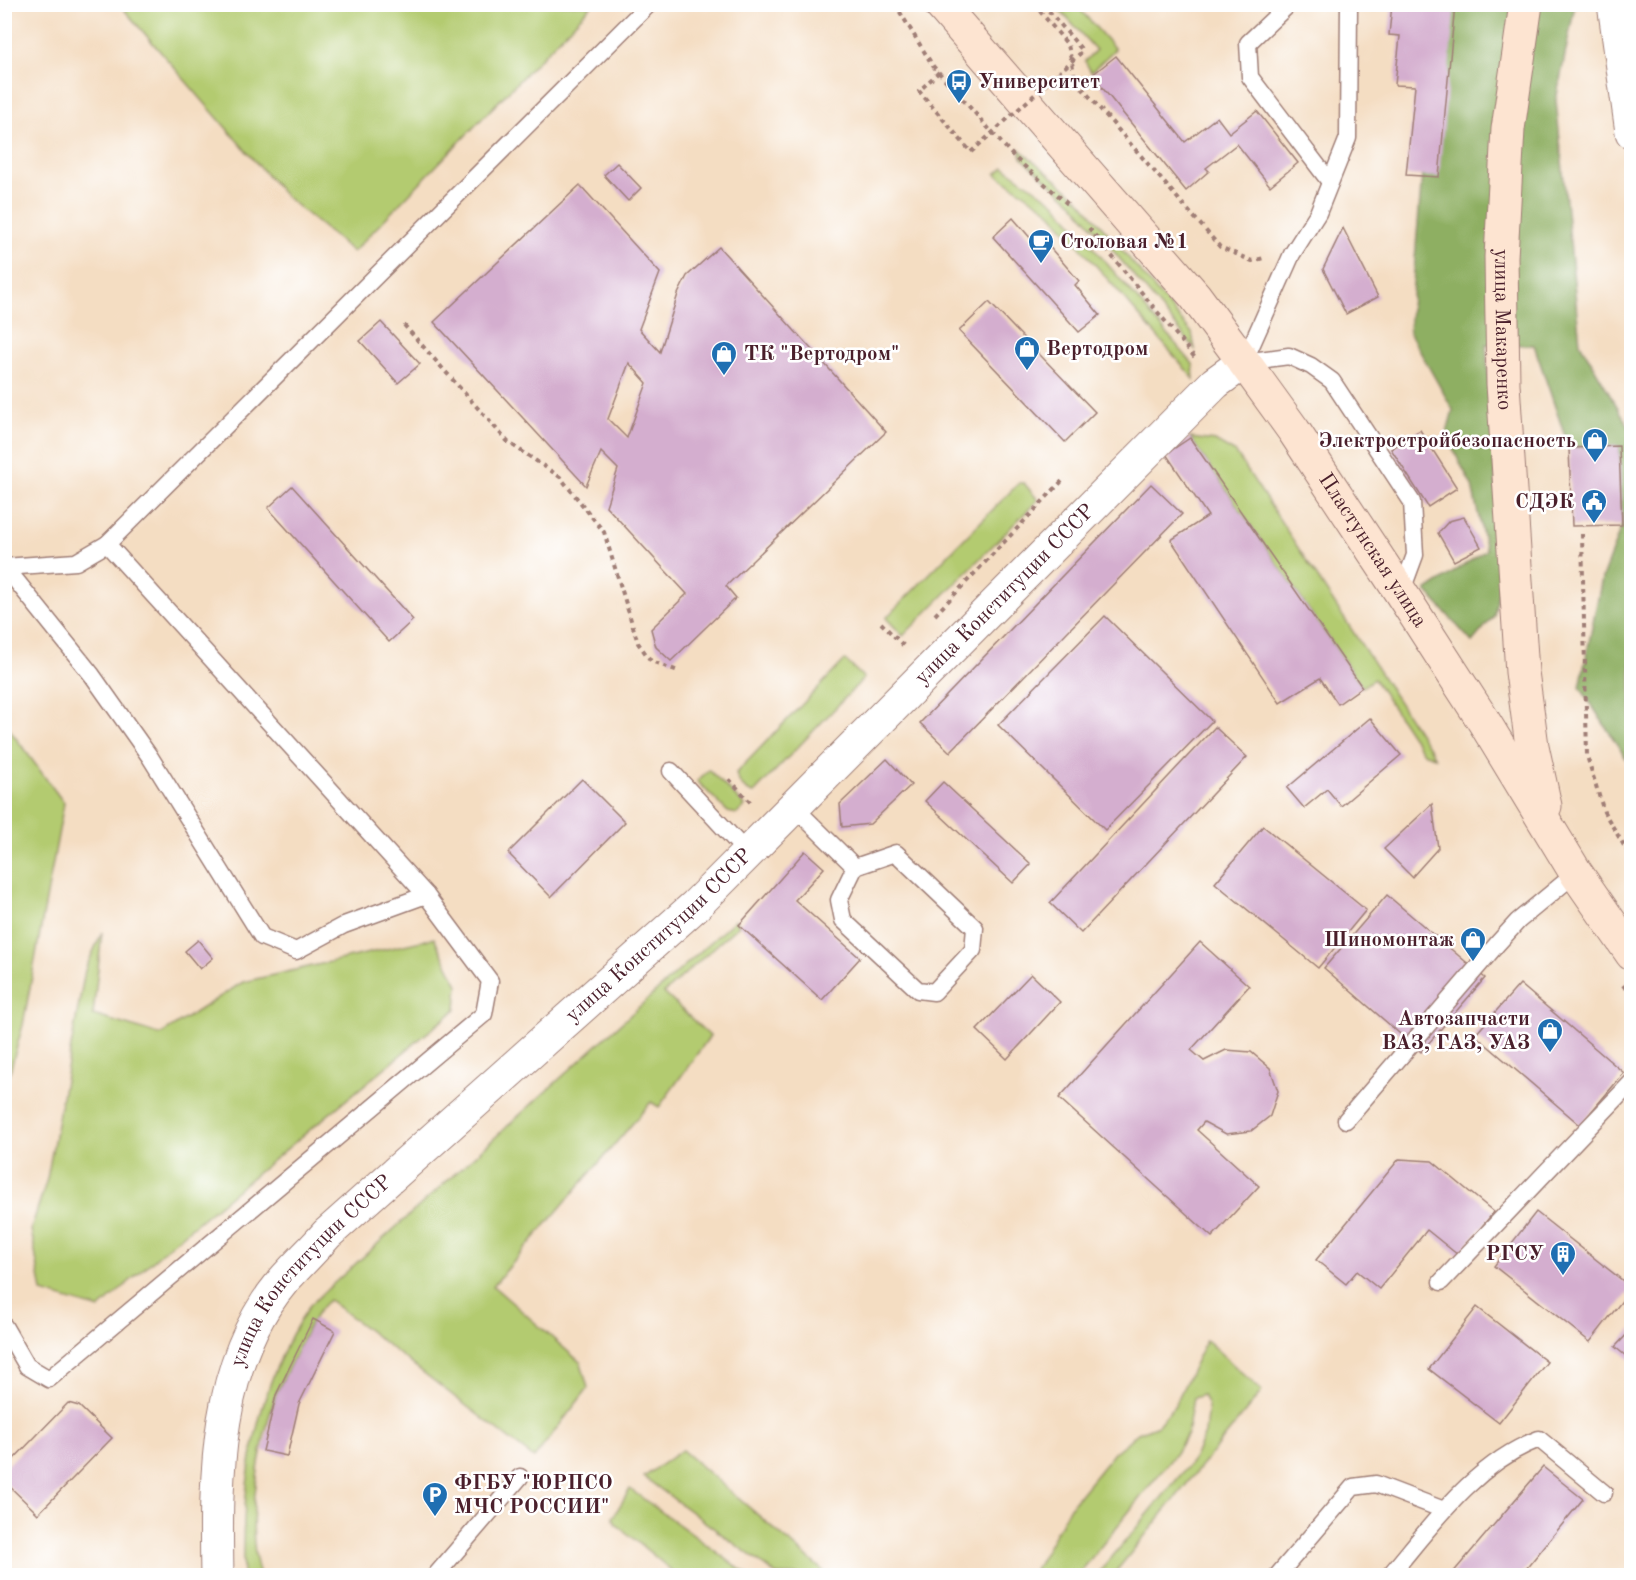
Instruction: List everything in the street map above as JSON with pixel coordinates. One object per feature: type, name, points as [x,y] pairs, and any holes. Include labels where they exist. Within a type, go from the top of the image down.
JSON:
[{"type":"main road","name":"Пластунская улица","points":[[940,4],[1195,296],[1244,362],[1294,431],[1401,593],[1483,720],[1576,873],[1632,954]]},
{"type":"main road","name":"улица Макаренко","points":[[1526,4],[1508,129],[1501,257],[1503,384],[1522,672],[1532,746],[1550,831]]},
{"type":"street","points":[[1614,4],[1632,132]]},
{"type":"street","name":"улица Конституции СССР","points":[[217,1575],[216,1508],[220,1442],[233,1382],[256,1323],[282,1282],[327,1234],[696,905],[1215,382],[1244,362]]},
{"type":"lane","points":[[5,568],[76,562],[107,544],[649,4]]},
{"type":"lane","points":[[1288,4],[1248,43],[1250,77],[1330,182]]},
{"type":"lane","points":[[1244,362],[1292,254],[1318,213],[1348,138],[1349,4]]},
{"type":"lane","points":[[1244,362],[1289,356],[1311,366],[1332,381],[1412,502],[1415,555],[1401,593]]},
{"type":"lane","points":[[4,1326],[27,1366],[49,1378],[484,1014],[490,981],[426,895],[107,544]]},
{"type":"lane","points":[[5,568],[92,675],[150,756],[262,937],[296,951],[344,925],[426,895]]},
{"type":"lane","points":[[671,771],[748,854]]},
{"type":"lane","points":[[794,807],[855,867]]},
{"type":"lane","points":[[896,853],[975,928],[973,950],[934,992],[918,990],[843,920],[838,900],[855,867],[896,853]]},
{"type":"lane","points":[[1346,1120],[1518,921],[1576,873]]},
{"type":"lane","points":[[1441,1282],[1632,1082]]},
{"type":"lane","points":[[1389,1575],[1444,1510],[1491,1465],[1517,1447],[1539,1439],[1604,1493]]},
{"type":"lane","points":[[435,1575],[520,1477]]},
{"type":"lane","points":[[1277,1575],[1353,1487],[1376,1484],[1444,1510]]},
{"type":"path","points":[[895,4],[939,72],[1015,158],[1073,208]]},
{"type":"path","points":[[1034,4],[1068,45],[1076,81],[1220,247],[1252,261],[1271,256]]},
{"type":"path","points":[[939,72],[920,91],[971,153],[1083,51],[1043,4]]},
{"type":"path","points":[[1088,226],[1200,364]]},
{"type":"path","points":[[404,325],[508,442],[560,477],[597,523],[604,532],[638,643],[651,661],[678,671]]},
{"type":"path","points":[[1582,534],[1587,756],[1604,812],[1632,860]]},
{"type":"path","points":[[881,623],[905,647]]},
{"type":"path","points":[[729,779],[754,806]]},
{"type":"green space","points":[[120,5],[592,5],[353,252],[285,196]]},
{"type":"green space","points":[[1055,5],[1076,5],[1115,49],[1091,72],[1085,61],[1096,50]]},
{"type":"green space","points":[[1436,5],[1575,5],[1556,100],[1580,343],[1631,430],[1631,766],[1580,687],[1602,578],[1622,525],[1619,446],[1569,448],[1534,345],[1486,344],[1502,572],[1494,616],[1472,642],[1426,591],[1486,550],[1472,486],[1446,436],[1453,410],[1409,332]]},
{"type":"green space","points":[[1018,148],[1079,199],[1192,333],[1195,349],[1074,204],[1023,159]]},
{"type":"green space","points":[[1004,167],[1055,203],[1193,364],[1194,379],[1048,210],[996,174]]},
{"type":"green space","points":[[1190,438],[1215,441],[1236,453],[1435,757],[1423,753],[1374,679],[1362,687]]},
{"type":"green space","points":[[1019,483],[1024,483],[1038,500],[903,636],[886,618]]},
{"type":"green space","points":[[845,660],[864,678],[754,793],[742,786],[736,773]]},
{"type":"green space","points":[[4,730],[10,730],[64,803],[23,1025],[5,1089]]},
{"type":"green space","points":[[709,770],[745,806],[737,814],[728,812],[697,781]]},
{"type":"green space","points":[[735,920],[739,925],[664,993],[710,1036],[659,1107],[651,1102],[493,1286],[581,1363],[588,1388],[534,1458],[329,1300],[319,1311],[308,1330],[278,1389],[270,1414],[260,1460],[254,1510],[255,1556],[260,1575],[243,1576],[245,1504],[256,1434],[276,1368],[310,1305]]},
{"type":"green space","points":[[102,932],[93,1015],[160,1035],[243,982],[434,938],[458,985],[456,1009],[168,1247],[99,1309],[42,1292],[31,1229],[47,1179],[85,970]]},
{"type":"green space","points":[[1206,1340],[1262,1391],[1113,1575],[1097,1575],[1193,1460],[1205,1433],[1208,1406],[1203,1395],[1193,1398],[1187,1434],[1176,1453],[1078,1575],[1032,1575],[1070,1507],[1114,1453],[1138,1433],[1158,1425],[1175,1405]]},
{"type":"green space","points":[[682,1450],[828,1575],[777,1575],[644,1477]]},
{"type":"green space","points":[[630,1489],[748,1575],[677,1575],[616,1524],[613,1517]]},
{"type":"building","points":[[1392,4],[1455,4],[1439,177],[1406,175],[1415,86],[1395,85],[1400,36],[1389,35]]},
{"type":"building","points":[[1116,56],[1185,142],[1217,117],[1229,133],[1257,111],[1298,163],[1270,186],[1237,144],[1206,168],[1209,171],[1186,191],[1092,75]]},
{"type":"building","points":[[617,163],[641,188],[628,201],[604,175]]},
{"type":"building","points":[[580,185],[660,273],[639,329],[660,352],[678,294],[687,276],[719,247],[886,432],[726,586],[736,598],[671,661],[656,647],[651,629],[687,594],[606,506],[618,469],[601,452],[586,486],[434,322]],"holes":[[[629,363],[647,383],[627,438],[608,419]]]},
{"type":"building","name":"Столовая №1","points":[[1013,218],[1039,248],[1046,243],[1079,281],[1075,285],[1100,315],[1079,332],[993,237]]},
{"type":"building","points":[[1343,228],[1378,297],[1346,314],[1323,269]]},
{"type":"building","name":"Вертодром","points":[[989,302],[1095,412],[1065,442],[959,331]]},
{"type":"building","points":[[381,322],[420,364],[398,383],[360,341]]},
{"type":"building","points":[[1420,430],[1457,488],[1428,507],[1391,449]]},
{"type":"building","points":[[1190,438],[1362,687],[1338,704],[1320,678],[1280,703],[1171,540],[1208,516],[1166,454]]},
{"type":"building","points":[[1619,446],[1622,525],[1572,526],[1569,448]]},
{"type":"building","points":[[1151,484],[1182,514],[950,752],[920,723]]},
{"type":"building","points":[[292,486],[413,620],[389,642],[268,508]]},
{"type":"building","points":[[1464,517],[1481,547],[1454,561],[1438,533],[1449,521]]},
{"type":"building","points":[[1105,616],[1212,721],[1105,830],[998,725]]},
{"type":"building","points":[[1370,718],[1401,755],[1341,806],[1327,789],[1304,808],[1287,788]]},
{"type":"building","points":[[1215,727],[1247,757],[1081,933],[1050,903]]},
{"type":"building","points":[[887,759],[911,785],[870,824],[842,827],[840,804]]},
{"type":"building","points":[[582,779],[625,822],[551,897],[508,853]]},
{"type":"building","points":[[943,782],[1031,864],[1013,883],[925,801]]},
{"type":"building","points":[[1432,804],[1438,848],[1412,877],[1384,849]]},
{"type":"building","points":[[1263,826],[1366,910],[1318,968],[1215,883]]},
{"type":"building","points":[[805,851],[824,868],[795,900],[860,958],[822,1000],[739,925]]},
{"type":"building","points":[[1387,895],[1485,978],[1421,1052],[1324,968]]},
{"type":"building","points":[[198,940],[213,958],[200,969],[185,951]]},
{"type":"building","points":[[1200,942],[1249,986],[1191,1050],[1204,1061],[1226,1050],[1251,1052],[1270,1068],[1278,1091],[1270,1116],[1251,1131],[1226,1134],[1204,1122],[1197,1130],[1259,1186],[1212,1237],[1059,1098]]},
{"type":"building","points":[[1031,974],[1060,1002],[1007,1059],[977,1030]]},
{"type":"building","name":"Автозапчасти ВАЗ, ГАЗ, УАЗ","points":[[1520,984],[1624,1073],[1580,1125],[1475,1035]]},
{"type":"building","points":[[1399,1159],[1432,1161],[1494,1212],[1458,1255],[1427,1230],[1379,1289],[1357,1271],[1346,1284],[1316,1260]]},
{"type":"building","name":"РГСУ","points":[[1536,1212],[1632,1288],[1590,1342],[1494,1266]]},
{"type":"building","points":[[1477,1307],[1547,1362],[1499,1423],[1429,1369]]},
{"type":"building","points":[[313,1319],[335,1331],[299,1404],[287,1456],[263,1451],[276,1395]]},
{"type":"building","points":[[1632,1329],[1632,1361],[1615,1347]]},
{"type":"building","points":[[68,1403],[79,1406],[112,1438],[38,1514],[4,1481],[4,1469]]},
{"type":"building","points":[[1543,1467],[1583,1499],[1521,1575],[1451,1575]]},
{"type":"place","name":"Университет","points":[[959,105]]},
{"type":"place","name":"Столовая №1","points":[[1041,265]]},
{"type":"place","name":"Вертодром","points":[[1027,372]]},
{"type":"place","name":"ТК \"Вертодром\"","points":[[724,377]]},
{"type":"place","name":"Электростройбезопасность","points":[[1595,464]]},
{"type":"place","name":"СДЭК","points":[[1594,525]]},
{"type":"place","name":"Шиномонтаж","points":[[1473,963]]},
{"type":"place","name":"Автозапчасти ВАЗ, ГАЗ, УАЗ","points":[[1550,1054]]},
{"type":"place","name":"РГСУ","points":[[1563,1277]]},
{"type":"place","name":"ФГБУ \"ЮРПСО МЧС РОССИИ\"","points":[[435,1518]]}]
